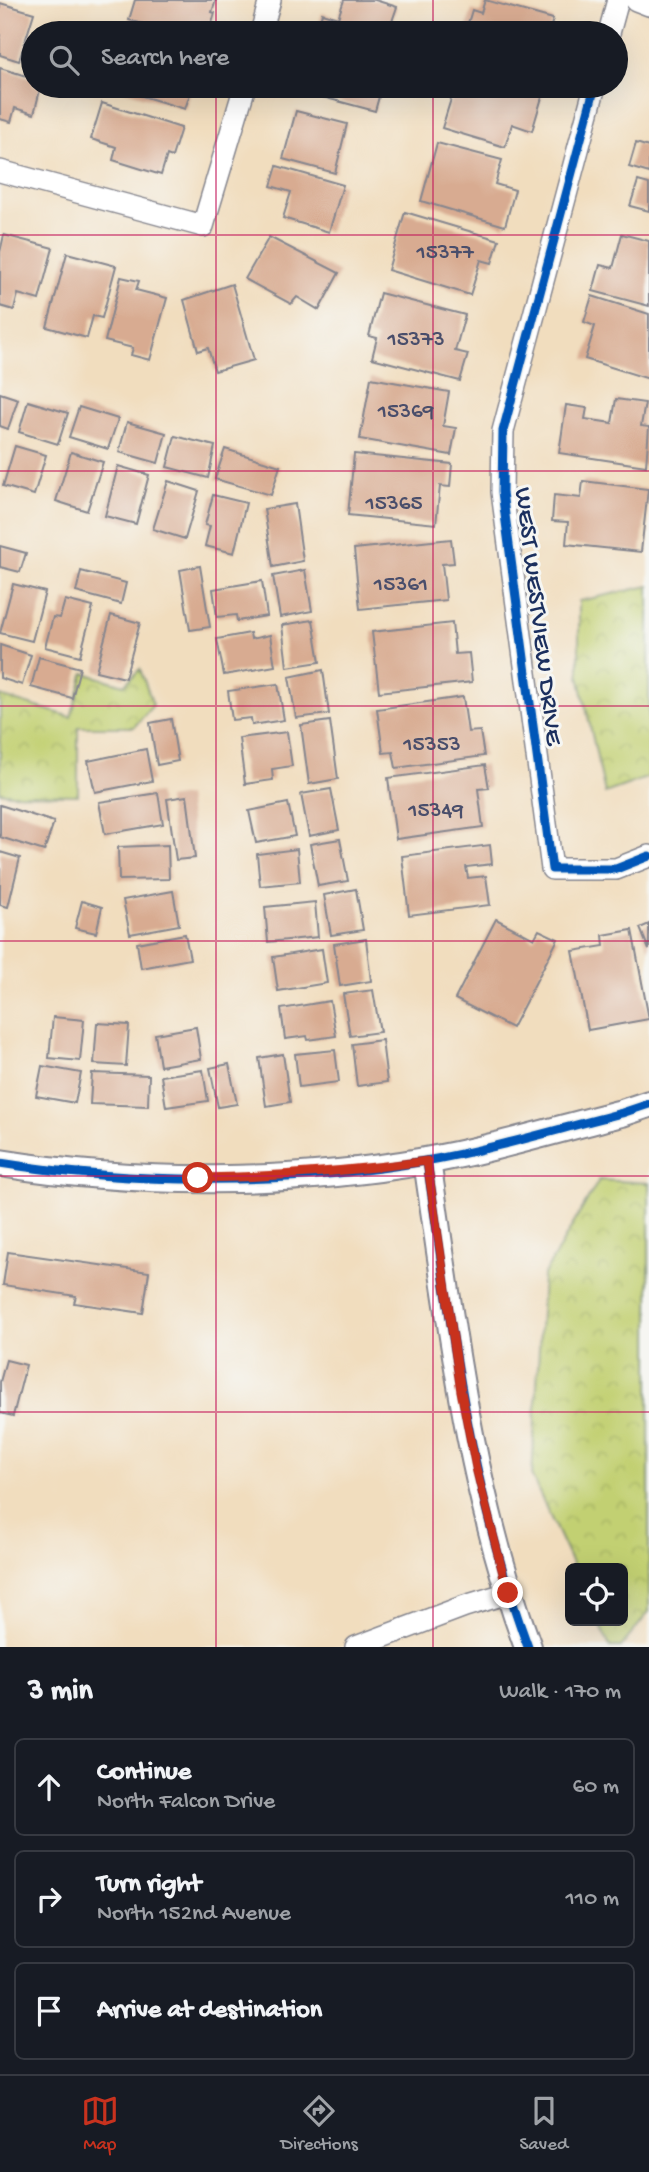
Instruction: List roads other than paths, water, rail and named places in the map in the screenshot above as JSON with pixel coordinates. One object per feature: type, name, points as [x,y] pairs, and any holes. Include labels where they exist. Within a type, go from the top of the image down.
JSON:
[{"type":"street","points":[[264,21],[270,0]]},
{"type":"street","points":[[612,21],[618,0]]},
{"type":"street","points":[[636,0],[649,5]]},
{"type":"street","points":[[0,171],[203,226],[241,98]]},
{"type":"street","name":"WEST WESTVIEW DRIVE","points":[[592,98],[503,431],[502,492],[552,869],[616,869],[649,856]]},
{"type":"street","points":[[0,1163],[113,1175],[198,1178],[344,1172],[427,1161],[649,1104]]},
{"type":"street","points":[[427,1161],[469,1430],[508,1593],[528,1647]]},
{"type":"street","points":[[356,1647],[465,1606],[508,1593]]}]
